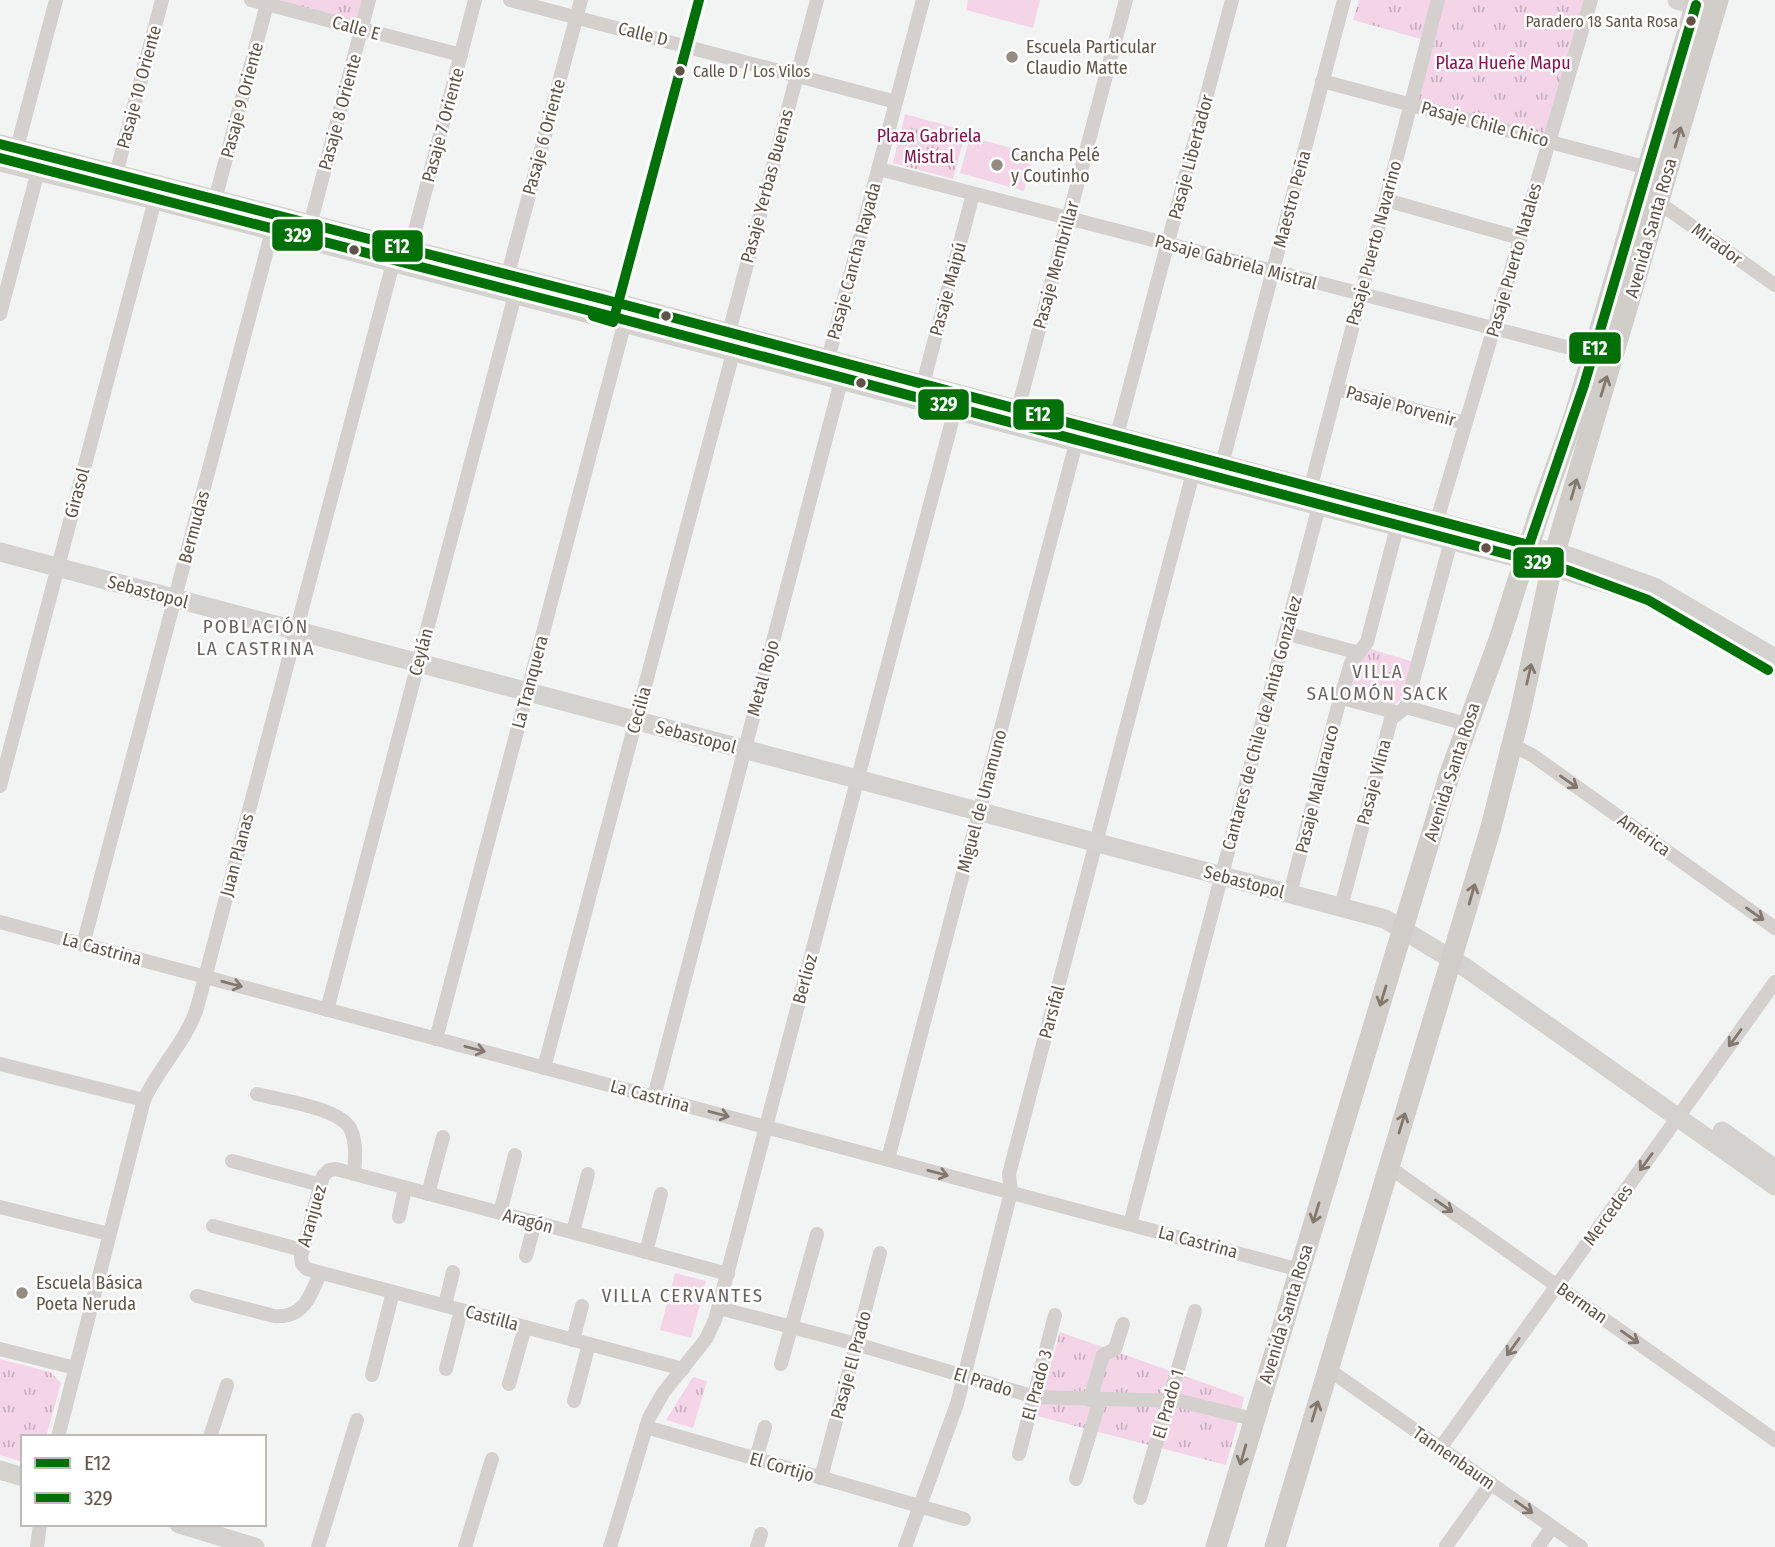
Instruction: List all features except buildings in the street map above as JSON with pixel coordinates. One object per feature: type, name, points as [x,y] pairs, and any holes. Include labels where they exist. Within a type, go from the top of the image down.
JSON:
[{"type":"main road","name":"Avenida Santa Rosa","points":[[1275,1547],[1454,954],[1512,745],[1553,560],[1718,0]]},
{"type":"main road","name":"Avenida Santa Rosa","points":[[1216,1547],[1400,924],[1466,724],[1500,637],[1575,414],[1648,168],[1693,1]]},
{"type":"main road","points":[[9,146],[508,274],[619,316],[733,353],[841,381],[957,402],[1018,409],[1117,435],[1319,506],[1451,541],[1527,553]]},
{"type":"main road","points":[[0,162],[515,295],[619,316],[729,332],[923,384],[957,402],[1076,443],[1192,473],[1221,471],[1311,486],[1437,520],[1704,615],[1775,658]]},
{"type":"main road","name":"Sebastopol","points":[[0,552],[1400,924],[1454,954],[1682,1112],[1775,1169]]},
{"type":"main road","name":"Sebastopol","points":[[1682,1112],[1775,1186]]},
{"type":"main road","points":[[0,1470],[21,1476]]},
{"type":"main road","points":[[185,1526],[255,1547]]},
{"type":"street","points":[[9,146],[56,0]]},
{"type":"street","name":"Pasaje 10 Oriente","points":[[116,174],[162,0]]},
{"type":"street","name":"Calle E","points":[[251,0],[268,2],[461,55]]},
{"type":"street","name":"Pasaje 8 Oriente","points":[[310,225],[369,0]]},
{"type":"street","name":"Pasaje 7 Oriente","points":[[410,250],[475,0]]},
{"type":"street","name":"Calle D","points":[[510,0],[896,102]]},
{"type":"street","name":"Pasaje 6 Oriente","points":[[508,274],[581,0]]},
{"type":"street","name":"La Tranquera","points":[[436,1039],[527,692],[699,0]]},
{"type":"street","name":"Pasaje Yerbas Buenas","points":[[729,332],[817,0]]},
{"type":"street","name":"Pasaje Cancha Rayada","points":[[828,359],[923,0]]},
{"type":"street","name":"Pasaje Membrillar","points":[[1018,409],[1126,0]]},
{"type":"street","name":"Pasaje Libertador","points":[[1117,435],[1232,0]]},
{"type":"street","name":"Maestro Peña","points":[[1221,471],[1344,0]]},
{"type":"street","name":"Pasaje Puerto Navarino","points":[[1311,486],[1438,0]]},
{"type":"street","name":"Pasaje Puerto Natales","points":[[1437,520],[1591,0]]},
{"type":"street","name":"Pasaje 9 Oriente","points":[[215,200],[268,2]]},
{"type":"street","name":"Pasaje Chile Chico","points":[[1322,81],[1648,168]]},
{"type":"street","name":"Pasaje Gabriela Mistral","points":[[878,169],[1593,354]]},
{"type":"street","points":[[0,314],[38,171]]},
{"type":"street","name":"Pasaje Maipú","points":[[923,384],[973,194]]},
{"type":"street","name":"Girasol","points":[[0,786],[155,200]]},
{"type":"street","points":[[1386,200],[1520,238]]},
{"type":"street","name":"Mirador","points":[[1658,202],[1775,285]]},
{"type":"street","name":"Bermudas","points":[[83,944],[272,231]]},
{"type":"street","name":"Juan Planas","points":[[58,1435],[144,1100],[191,1025],[205,977],[393,263]]},
{"type":"street","name":"Ceylán","points":[[327,1010],[515,295]]},
{"type":"street","name":"Cecilia","points":[[544,1068],[733,353]]},
{"type":"street","name":"Metal Rojo","points":[[654,1097],[841,381]]},
{"type":"street","name":"Pasaje Porvenir","points":[[1336,389],[1465,423]]},
{"type":"street","name":"Berlioz","points":[[610,1547],[646,1427],[658,1401],[709,1334],[719,1308],[957,402]]},
{"type":"street","name":"Miguel de Unamuno","points":[[888,1159],[1076,443]]},
{"type":"street","name":"Parsifal","points":[[905,1547],[947,1434],[965,1375],[1011,1192],[1009,1174],[1192,473]]},
{"type":"street","name":"Cantares de Chile de Anita González","points":[[1130,1224],[1319,506]]},
{"type":"street","name":"Pasaje Mallarauco","points":[[1290,894],[1338,706],[1351,663],[1367,642],[1397,527]]},
{"type":"street","name":"Pasaje Vilna","points":[[1341,907],[1391,719],[1402,710],[1451,541]]},
{"type":"street","points":[[1285,633],[1359,653]]},
{"type":"street","points":[[1342,698],[1466,724]]},
{"type":"street","name":"América","points":[[1512,745],[1532,755],[1775,928]]},
{"type":"street","name":"La Castrina","points":[[0,922],[1300,1270]]},
{"type":"street","name":"Mercedes","points":[[1441,1447],[1775,982]]},
{"type":"street","points":[[0,1064],[144,1100]]},
{"type":"street","points":[[257,1094],[328,1113],[344,1121],[354,1139],[354,1174]]},
{"type":"street","points":[[428,1194],[443,1137]]},
{"type":"street","points":[[500,1213],[515,1155]]},
{"type":"street","points":[[232,1161],[321,1185]]},
{"type":"street","name":"Berman","points":[[1389,1167],[1775,1440]]},
{"type":"street","name":"Aragón","points":[[328,1170],[336,1169],[728,1274]]},
{"type":"street","name":"Aranjuez","points":[[302,1257],[323,1176],[328,1170]]},
{"type":"street","points":[[573,1233],[588,1174]]},
{"type":"street","points":[[399,1217],[405,1188]]},
{"type":"street","points":[[646,1252],[661,1194]]},
{"type":"street","points":[[0,1207],[109,1234]]},
{"type":"street","points":[[526,1256],[535,1222]]},
{"type":"street","name":"Castilla","points":[[213,1226],[302,1257],[307,1269],[320,1273],[683,1368]]},
{"type":"street","points":[[781,1364],[817,1234]]},
{"type":"street","name":"Pasaje El Prado","points":[[821,1478],[880,1252]]},
{"type":"street","points":[[445,1305],[453,1272]]},
{"type":"street","points":[[197,1296],[274,1316],[286,1316],[297,1312],[307,1303],[320,1273]]},
{"type":"street","points":[[372,1375],[393,1292]]},
{"type":"street","points":[[573,1340],[582,1306]]},
{"type":"street","name":"El Prado","points":[[719,1308],[856,1344],[1035,1397],[1169,1400],[1253,1419]]},
{"type":"street","points":[[446,1369],[461,1310]]},
{"type":"street","name":"El Prado 1","points":[[1140,1498],[1195,1311]]},
{"type":"street","name":"El Prado 3","points":[[1019,1454],[1055,1315]]},
{"type":"street","points":[[1076,1479],[1103,1355],[1115,1349],[1124,1324]]},
{"type":"street","points":[[509,1384],[525,1327]]},
{"type":"street","points":[[574,1401],[589,1344]]},
{"type":"street","points":[[0,1349],[75,1368]]},
{"type":"street","name":"Tannenbaum","points":[[1328,1368],[1581,1547]]},
{"type":"street","points":[[212,1435],[227,1385]]},
{"type":"street","points":[[318,1547],[357,1420]]},
{"type":"street","name":"El Cortijo","points":[[646,1427],[964,1520]]},
{"type":"street","points":[[756,1459],[765,1427]]},
{"type":"street","points":[[465,1547],[492,1459]]},
{"type":"street","points":[[1446,1546],[1491,1483]]},
{"type":"street","points":[[37,1547],[40,1526]]},
{"type":"street","points":[[1538,1547],[1552,1527]]},
{"type":"green space","points":[[275,0],[364,0],[359,19],[354,23]]},
{"type":"green space","points":[[968,0],[1040,0],[1033,28],[966,10]]},
{"type":"green space","points":[[1359,0],[1432,0],[1421,39],[1353,20]]},
{"type":"green space","name":"Plaza Hueñe Mapu","points":[[1443,0],[1587,0],[1547,134],[1419,104],[1416,98]]},
{"type":"green space","name":"Plaza Gabriela Mistral","points":[[905,114],[966,131],[953,179],[893,163]]},
{"type":"green space","name":"Cancha Pelé y Coutinho","points":[[970,137],[1034,154],[1024,191],[960,173]]},
{"type":"green space","points":[[1371,649],[1414,662],[1403,695],[1387,709],[1347,696],[1358,663]]},
{"type":"green space","points":[[675,1273],[706,1281],[691,1338],[660,1330]]},
{"type":"green space","points":[[1060,1332],[1244,1397],[1241,1411],[1043,1392]]},
{"type":"green space","points":[[0,1359],[50,1372],[61,1383],[47,1435],[21,1435],[21,1461],[0,1455]]},
{"type":"green space","points":[[693,1377],[707,1381],[693,1428],[666,1420]]},
{"type":"green space","points":[[1041,1403],[1179,1407],[1238,1422],[1226,1465],[1037,1416]]},
{"type":"transit line","name":"E12","points":[[593,316],[613,322],[699,0]]},
{"type":"transit line","name":"E12","points":[[0,144],[618,303],[1529,545],[1584,385],[1696,5]]},
{"type":"transit line","name":"329","points":[[0,158],[614,317],[1567,570],[1648,600],[1768,670]]},
{"type":"place","name":"Paradero 18 Santa Rosa","points":[[1691,21]]},
{"type":"place","name":"Escuela Particular Claudio Matte","points":[[1012,57]]},
{"type":"place","name":"Calle D / Los Vilos","points":[[680,71]]},
{"type":"place","name":"Cancha Pelé y Coutinho","points":[[997,165]]},
{"type":"place","name":"Escuela Básica Poeta Neruda","points":[[22,1293]]},
{"type":"district","name":"POBLACIÓN LA CASTRINA","points":[[256,637]]},
{"type":"district","name":"VILLA SALOMÓN SACK","points":[[1378,682]]},
{"type":"district","name":"VILLA CERVANTES","points":[[683,1295]]}]
